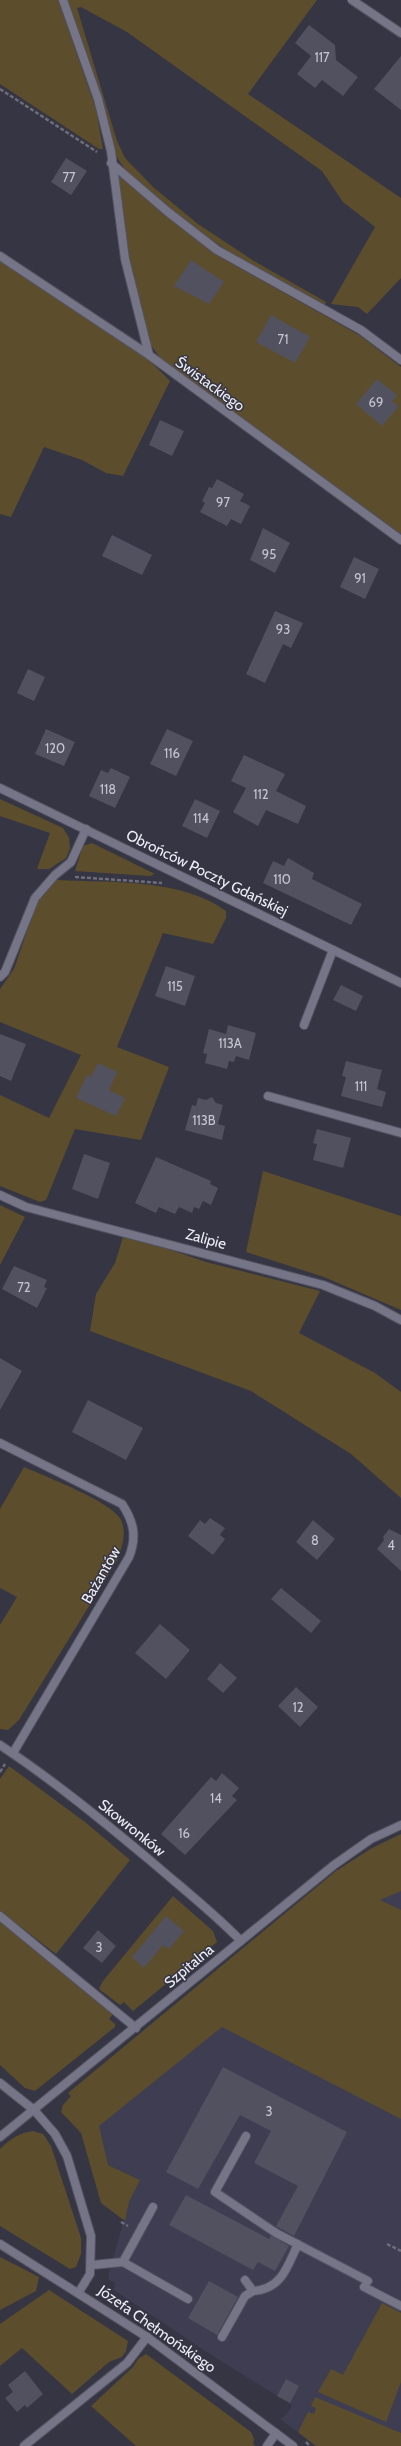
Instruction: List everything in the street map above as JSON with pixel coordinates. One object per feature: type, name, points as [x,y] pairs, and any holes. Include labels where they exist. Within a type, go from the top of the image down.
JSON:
[{"type":"street","points":[[63,0],[98,99],[111,151],[111,163],[125,259],[149,355]]},
{"type":"street","points":[[352,0],[401,32]]},
{"type":"street","points":[[111,163],[168,212],[217,250],[361,330],[401,360]]},
{"type":"street","name":"Świstackiego","points":[[0,256],[149,355],[401,540]]},
{"type":"street","name":"Obrońców Poczty Gdańskiej","points":[[0,788],[401,983]]},
{"type":"street","points":[[0,977],[5,972],[35,898],[55,875],[71,862],[86,829]]},
{"type":"street","points":[[304,1026],[333,950]]},
{"type":"street","points":[[268,1096],[401,1133]]},
{"type":"street","name":"Zalipie","points":[[0,1194],[26,1207],[323,1285],[375,1306],[401,1320]]},
{"type":"street","name":"Bażantów","points":[[0,1444],[122,1504],[128,1512],[135,1534],[128,1558],[13,1753]]},
{"type":"street","name":"Skowronków","points":[[0,1745],[13,1753],[127,1841],[216,1915],[240,1941]]},
{"type":"street","name":"Szpitalna","points":[[0,2138],[334,1865],[371,1839],[401,1825]]},
{"type":"street","points":[[0,1916],[136,2028]]},
{"type":"street","points":[[0,2083],[34,2110],[55,2134],[68,2156],[91,2236],[92,2265],[90,2274],[79,2292]]},
{"type":"street","points":[[246,2136],[215,2192],[276,2233],[298,2244],[401,2306]]},
{"type":"street","points":[[123,2262],[153,2207]]},
{"type":"street","name":"Józefa Chełmońskiego","points":[[0,2244],[79,2292],[146,2337],[293,2446]]},
{"type":"street","points":[[222,2337],[245,2296],[253,2291],[270,2288],[278,2282],[298,2244]]},
{"type":"street","points":[[92,2265],[123,2262],[188,2299]]},
{"type":"street","points":[[245,2280],[253,2291]]},
{"type":"street","points":[[24,2446],[127,2363],[146,2337]]},
{"type":"street","points":[[267,2446],[276,2433]]},
{"type":"path","points":[[0,89],[111,163]]},
{"type":"path","points":[[55,875],[174,884],[186,878]]},
{"type":"path","points":[[387,2244],[401,2251]]},
{"type":"shaded area","points":[[0,0],[58,0],[96,109],[103,149],[99,149],[0,84]]},
{"type":"shaded area","points":[[67,0],[317,0],[248,94],[401,198],[401,278],[367,314],[358,307],[331,304],[375,227],[343,202],[322,171],[127,32],[81,7],[77,8],[117,141],[125,158],[153,187],[198,224],[254,261],[326,302],[324,306],[231,253],[166,206],[130,174],[117,157],[91,68]]},
{"type":"shaded area","points":[[117,174],[193,237],[220,257],[359,335],[401,367],[401,534],[176,372],[162,360],[150,344],[132,275]]},
{"type":"shaded area","points":[[0,260],[143,354],[170,381],[123,476],[106,473],[82,460],[44,447],[11,517],[0,514]]},
{"type":"shaded area","points":[[0,799],[63,828],[69,838],[70,849],[66,858],[49,869],[37,869],[50,833],[0,816]]},
{"type":"shaded area","points":[[92,843],[155,874],[150,876],[75,871],[83,846]]},
{"type":"shaded area","points":[[53,881],[123,882],[167,887],[208,900],[226,911],[226,918],[213,944],[163,933],[117,1047],[169,1067],[141,1140],[75,1129],[46,1200],[40,1202],[0,1186],[0,1095],[49,1118],[81,1055],[0,1022],[0,989],[14,969],[37,902]]},
{"type":"shaded area","points":[[263,1171],[401,1216],[401,1310],[324,1277],[246,1252]]},
{"type":"shaded area","points":[[0,1205],[25,1217],[0,1265]]},
{"type":"shaded area","points":[[124,1234],[206,1262],[320,1291],[299,1333],[375,1373],[401,1392],[401,1498],[351,1454],[251,1391],[90,1331],[96,1294],[115,1263]]},
{"type":"shaded area","points":[[24,1467],[77,1490],[105,1505],[121,1520],[124,1535],[118,1559],[19,1720],[8,1730],[0,1729],[0,1625],[17,1597],[0,1588],[0,1509]]},
{"type":"shaded area","points":[[9,1766],[85,1822],[130,1860],[56,1954],[0,1911],[0,1779]]},
{"type":"shaded area","points":[[401,1834],[401,1891],[380,1900],[401,1910],[401,2119],[222,2027],[99,2126],[108,2165],[140,2180],[129,2202],[125,2221],[101,2203],[81,2133],[61,2112],[63,2105],[71,2096],[68,2093],[336,1871],[372,1848]]},
{"type":"shaded area","points":[[401,1883],[401,2446],[316,2446],[280,2419],[287,2414],[292,2405],[205,2351],[114,2290],[115,2283],[108,2279],[109,2273],[129,2202],[140,2180],[108,2165],[98,2126]]},
{"type":"shaded area","points":[[173,1896],[213,1931],[217,1942],[133,2011],[124,2002],[120,2005],[99,1989],[103,1981]]},
{"type":"shaded area","points":[[0,1922],[113,2014],[109,2019],[115,2024],[115,2027],[35,2091],[25,2088],[0,2065]]},
{"type":"shaded area","points":[[33,2131],[43,2134],[51,2146],[81,2238],[81,2254],[76,2267],[70,2269],[0,2226],[0,2149],[15,2137],[23,2133]]},
{"type":"shaded area","points":[[0,2257],[39,2277],[36,2291],[0,2310]]},
{"type":"shaded area","points":[[49,2290],[128,2341],[126,2351],[122,2357],[109,2362],[72,2394],[22,2348],[0,2366],[0,2324]]},
{"type":"shaded area","points":[[382,2303],[401,2313],[401,2382],[386,2422],[318,2392],[331,2369],[343,2375]]},
{"type":"shaded area","points":[[146,2354],[251,2432],[254,2439],[253,2444],[255,2446],[136,2446],[91,2406],[133,2367],[138,2359]]},
{"type":"shaded area","points":[[315,2397],[401,2433],[401,2446],[316,2446],[299,2433],[308,2412],[314,2414],[316,2408],[311,2406]]},
{"type":"building","points":[[309,25],[335,45],[336,60],[358,77],[343,96],[322,80],[315,88],[297,74],[311,56],[295,43]]},
{"type":"building","points":[[401,56],[401,110],[374,89]]},
{"type":"building","points":[[66,158],[87,171],[71,195],[51,182]]},
{"type":"building","points":[[191,260],[224,282],[209,304],[174,286]]},
{"type":"building","points":[[271,315],[310,337],[295,363],[256,342]]},
{"type":"building","points":[[377,379],[397,395],[392,401],[399,406],[382,426],[356,404]]},
{"type":"building","points":[[160,420],[184,431],[172,456],[149,445]]},
{"type":"building","points":[[217,479],[244,494],[240,501],[250,506],[241,524],[231,519],[227,526],[200,512],[205,503],[202,501],[209,487],[212,488]]},
{"type":"building","points":[[263,528],[290,543],[275,573],[250,560]]},
{"type":"building","points":[[112,535],[152,555],[142,575],[102,556]]},
{"type":"building","points":[[354,557],[379,569],[365,599],[340,587]]},
{"type":"building","points":[[275,611],[303,623],[291,648],[283,644],[265,683],[246,674]]},
{"type":"building","points":[[28,669],[45,677],[34,701],[17,693]]},
{"type":"building","points":[[46,729],[75,742],[64,766],[35,754]]},
{"type":"building","points":[[167,729],[193,741],[176,776],[150,764]]},
{"type":"building","points":[[244,755],[285,774],[276,791],[306,806],[298,824],[266,810],[258,826],[233,812],[246,788],[231,781]]},
{"type":"building","points":[[111,768],[130,777],[115,808],[89,796],[101,770],[108,773]]},
{"type":"building","points":[[195,799],[220,811],[207,838],[182,826]]},
{"type":"building","points":[[288,858],[314,873],[312,879],[362,904],[351,925],[263,883],[273,861],[284,866]]},
{"type":"building","points":[[166,966],[195,976],[185,1006],[155,996]]},
{"type":"building","points":[[341,985],[363,996],[356,1011],[333,1000]]},
{"type":"building","points":[[228,1025],[256,1033],[249,1060],[236,1056],[234,1062],[229,1061],[227,1069],[205,1063],[207,1054],[203,1053],[209,1029],[226,1034]]},
{"type":"building","points":[[0,1034],[26,1044],[11,1081],[0,1076]]},
{"type":"building","points":[[346,1061],[382,1070],[377,1089],[386,1092],[382,1107],[341,1096],[346,1077],[342,1076]]},
{"type":"building","points":[[98,1063],[117,1072],[109,1090],[125,1098],[116,1116],[76,1098],[87,1075],[91,1077]]},
{"type":"building","points":[[212,1097],[216,1103],[223,1105],[218,1124],[225,1126],[222,1140],[185,1130],[192,1105],[196,1106],[198,1098],[206,1100]]},
{"type":"building","points":[[317,1129],[351,1138],[343,1168],[313,1160],[317,1144],[313,1143]]},
{"type":"building","points":[[84,1154],[110,1163],[98,1199],[72,1189]]},
{"type":"building","points":[[156,1157],[211,1181],[210,1184],[218,1188],[211,1205],[203,1201],[199,1209],[194,1207],[192,1213],[179,1207],[175,1214],[159,1207],[156,1213],[135,1203]]},
{"type":"building","points":[[14,1266],[47,1280],[44,1287],[47,1288],[37,1308],[2,1289]]},
{"type":"building","points":[[0,1358],[22,1371],[0,1410]]},
{"type":"building","points":[[88,1400],[143,1428],[126,1460],[72,1432]]},
{"type":"building","points":[[210,1518],[225,1528],[220,1535],[225,1539],[213,1555],[188,1536],[200,1520],[205,1524]]},
{"type":"building","points":[[313,1520],[335,1539],[317,1560],[296,1542]]},
{"type":"building","points":[[389,1529],[401,1535],[401,1571],[377,1549],[384,1540],[383,1537]]},
{"type":"building","points":[[281,1588],[321,1621],[311,1633],[271,1599]]},
{"type":"building","points":[[160,1624],[190,1650],[166,1679],[135,1653]]},
{"type":"building","points":[[220,1663],[237,1678],[223,1693],[207,1679]]},
{"type":"building","points":[[296,1687],[318,1707],[300,1727],[278,1706]]},
{"type":"building","points":[[222,1773],[239,1788],[232,1796],[237,1800],[185,1855],[161,1834],[211,1777],[216,1781]]},
{"type":"building","points":[[166,1916],[184,1931],[169,1949],[163,1945],[144,1968],[132,1957]]},
{"type":"building","points":[[98,1930],[116,1946],[102,1963],[83,1948]]},
{"type":"building","points":[[223,2067],[347,2132],[294,2236],[276,2226],[298,2186],[254,2163],[271,2131],[240,2115],[198,2189],[166,2172]]},
{"type":"building","points":[[186,2195],[269,2239],[271,2236],[289,2246],[275,2271],[258,2262],[253,2270],[169,2225]]},
{"type":"building","points":[[209,2281],[238,2297],[217,2335],[188,2318]]},
{"type":"building","points":[[25,2371],[43,2394],[27,2408],[25,2405],[17,2412],[5,2398],[13,2392],[8,2385]]},
{"type":"building","points":[[286,2379],[299,2386],[290,2403],[277,2396]]}]
